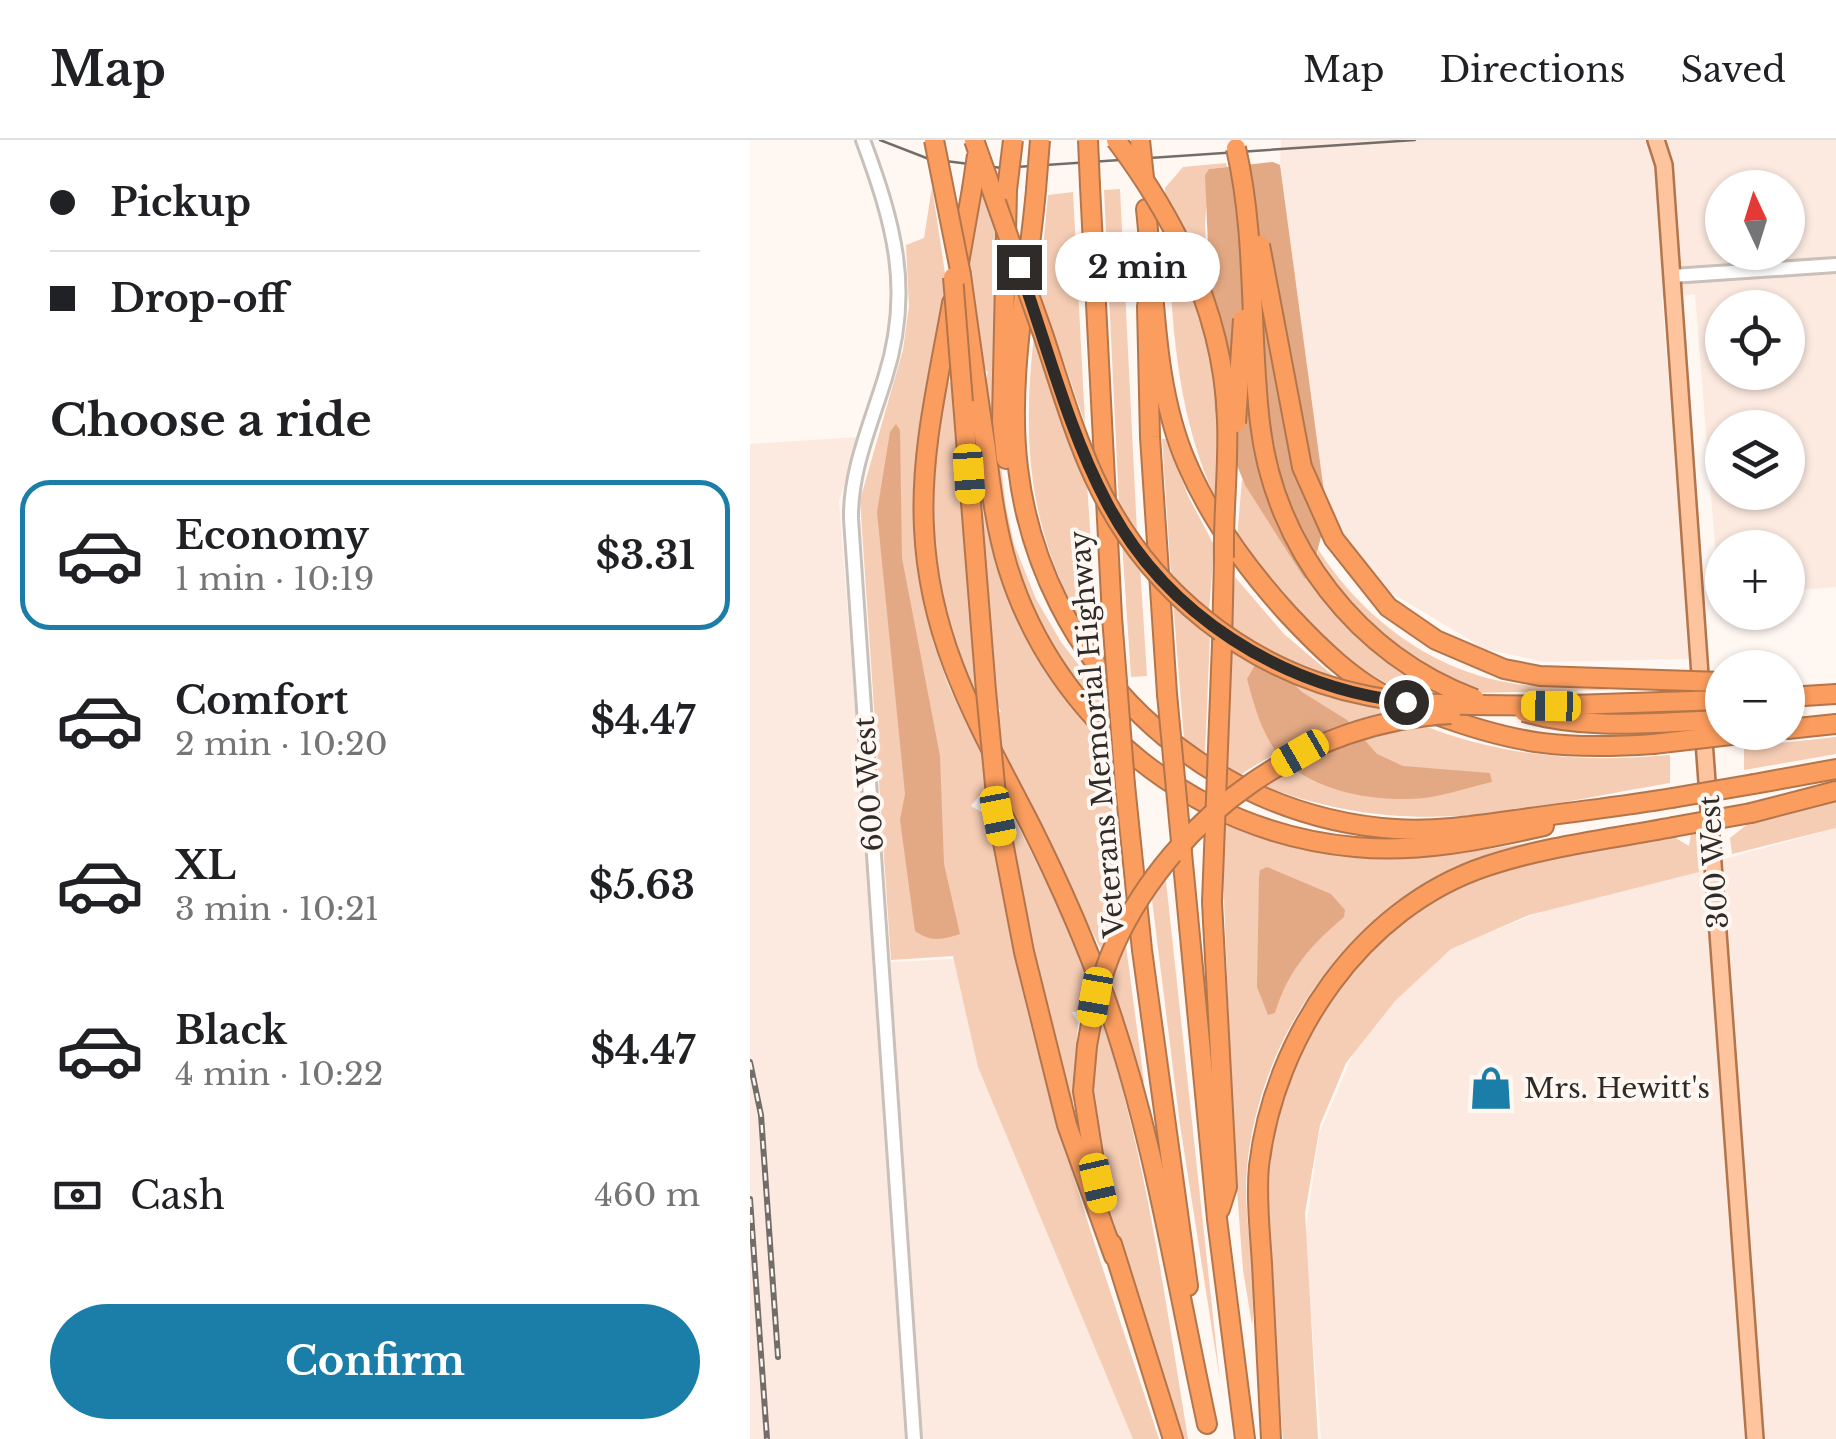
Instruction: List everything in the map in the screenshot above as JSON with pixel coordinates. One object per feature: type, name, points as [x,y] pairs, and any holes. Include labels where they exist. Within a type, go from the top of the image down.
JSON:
[{"type":"highway","points":[[934,140],[949,207],[971,401],[986,691],[998,816],[1024,952],[1067,1125],[1114,1256],[1172,1439]]},
{"type":"highway","points":[[977,140],[972,190],[926,447],[924,530],[932,594],[960,688],[1056,878],[1116,1030],[1147,1141],[1208,1432]]},
{"type":"highway","points":[[977,140],[1092,474],[1135,548],[1180,598],[1218,631],[1262,658],[1339,689],[1406,702],[1551,706]]},
{"type":"highway","points":[[1013,140],[1007,190],[1002,421],[1018,518],[1075,635],[1136,712],[1186,755],[1272,801],[1335,820],[1416,830],[1465,828],[1836,769]]},
{"type":"highway","points":[[1037,554],[1024,504],[1015,434],[1040,140]]},
{"type":"highway","name":"Veterans Memorial Highway","points":[[1088,140],[1112,617],[1125,786],[1152,1026],[1208,1432]]},
{"type":"highway","points":[[1116,140],[1174,230],[1202,292],[1215,335],[1227,415],[1220,776],[1212,902],[1227,1187],[1218,1219]]},
{"type":"highway","points":[[1140,140],[1163,369],[1186,463],[1254,577],[1300,627],[1344,666],[1390,698],[1484,734],[1584,749],[1705,738]]},
{"type":"highway","points":[[1224,558],[1243,322],[1235,144]]},
{"type":"highway","points":[[1235,144],[1252,191],[1302,466],[1334,539],[1369,587],[1410,625],[1466,656],[1504,669],[1540,676],[1705,681]]},
{"type":"highway","points":[[1235,144],[1246,192],[1262,442],[1276,494],[1298,545],[1343,610],[1391,654],[1435,682],[1472,698],[1558,722],[1602,726],[1705,721]]},
{"type":"highway","points":[[1146,208],[1147,373],[1167,694],[1218,1219],[1245,1439]]},
{"type":"highway","points":[[971,401],[1003,552],[1018,598],[1039,642],[1098,723],[1145,766],[1183,792],[1228,815],[1276,832],[1323,843],[1389,848],[1439,845],[1520,832],[1664,799]]},
{"type":"highway","points":[[1805,685],[1836,686]]},
{"type":"highway","points":[[1805,696],[1836,694]]},
{"type":"highway","points":[[1114,1256],[1085,1105],[1087,1046],[1095,997],[1114,944],[1151,882],[1201,824],[1264,774],[1300,753],[1386,722],[1551,706],[1705,701]]},
{"type":"highway","points":[[1805,719],[1836,721]]},
{"type":"highway","points":[[1805,726],[1836,721]]},
{"type":"highway","points":[[1272,1439],[1259,1168],[1276,1090],[1316,1005],[1360,948],[1438,889],[1483,867],[1533,853],[1751,813],[1836,791]]},
{"type":"main road","name":"300 West","points":[[1656,140],[1664,166]]},
{"type":"main road","name":"300 West","points":[[1668,140],[1664,166],[1755,1439]]},
{"type":"street","name":"600 West","points":[[863,140],[894,228],[900,294],[887,372],[857,469],[850,509],[914,1439]]},
{"type":"street","points":[[1672,276],[1836,265]]},
{"type":"shaded area","points":[[1281,140],[1836,140],[1836,587],[1805,590],[1805,530],[1714,530],[1712,510],[1805,510],[1805,410],[1705,410],[1705,420],[1695,294],[1662,299],[1690,659],[1544,662],[1485,649],[1390,592],[1327,514],[1280,165]]},
{"type":"shaded area","points":[[1273,162],[1280,165],[1327,514],[1310,579],[1304,578],[1245,485],[1215,411],[1205,175],[1209,169]]},
{"type":"shaded area","points":[[1226,163],[1227,167],[1209,169],[1205,224],[1209,291],[1166,202],[1165,188],[1183,167]]},
{"type":"shaded area","points":[[932,187],[946,280],[916,455],[915,539],[933,641],[948,685],[984,759],[987,795],[979,796],[971,806],[990,817],[1019,976],[1038,1054],[1083,1209],[1159,1439],[1133,1439],[978,1067],[953,956],[891,960],[860,500],[903,350],[909,306],[906,245],[924,238]]},
{"type":"shaded area","points":[[1120,189],[1137,533],[1119,505],[1104,190]]},
{"type":"shaded area","points":[[1073,192],[1085,423],[1039,291],[1048,195]]},
{"type":"shaded area","points":[[979,196],[986,196],[999,233],[993,398],[1014,544],[1036,599],[1061,642],[1102,695],[1105,719],[1073,678],[1049,638],[1017,561],[1007,521],[985,382],[988,372],[983,368],[968,259]]},
{"type":"shaded area","points":[[1168,231],[1196,298],[1212,364],[1218,431],[1217,502],[1203,469],[1185,403],[1174,335]]},
{"type":"shaded area","points":[[1034,335],[1087,482],[1094,592],[1077,601],[1097,627],[1097,650],[1058,574],[1036,499],[1029,421]]},
{"type":"shaded area","points":[[946,380],[955,386],[976,695],[948,625],[934,539],[935,435]]},
{"type":"shaded area","points":[[896,424],[900,430],[902,558],[940,756],[944,864],[960,934],[942,939],[915,931],[900,820],[905,794],[877,512],[890,432]]},
{"type":"shaded area","points":[[859,437],[839,501],[875,963],[970,958],[1148,1439],[750,1439],[750,444]]},
{"type":"shaded area","points":[[1162,439],[1167,439],[1188,496],[1214,545],[1209,611],[1171,575]]},
{"type":"shaded area","points":[[976,458],[999,570],[1020,626],[1050,677],[1107,746],[1107,752],[1101,750],[1109,776],[1121,906],[1101,949],[995,743],[993,713],[1001,712],[991,691]]},
{"type":"shaded area","points":[[1242,479],[1304,578],[1310,579],[1383,656],[1442,694],[1407,693],[1377,678],[1331,645],[1291,605],[1237,539]]},
{"type":"shaded area","points":[[1122,542],[1140,566],[1147,676],[1131,677]]},
{"type":"shaded area","points":[[1318,549],[1356,598],[1379,619],[1403,638],[1457,668],[1517,684],[1610,690],[1471,693],[1385,642],[1317,564]]},
{"type":"shaded area","points":[[1235,577],[1284,634],[1336,678],[1276,654],[1230,627]]},
{"type":"shaded area","points":[[1173,602],[1210,634],[1205,754],[1184,739]]},
{"type":"shaded area","points":[[1230,648],[1294,682],[1387,711],[1311,737],[1240,775],[1222,764]]},
{"type":"shaded area","points":[[1255,665],[1280,671],[1302,692],[1347,720],[1377,754],[1403,766],[1490,773],[1492,782],[1433,797],[1404,799],[1361,796],[1319,783],[1284,760],[1271,744],[1247,679]]},
{"type":"shaded area","points":[[1419,724],[1481,744],[1543,755],[1670,755],[1670,783],[1513,810],[1415,816],[1314,802],[1259,784],[1344,741]]},
{"type":"shaded area","points":[[1836,737],[1836,754],[1744,770],[1744,750],[1805,750],[1805,740]]},
{"type":"shaded area","points":[[1836,799],[1836,828],[1732,854],[1730,838],[1749,823],[1763,821],[1763,816]]},
{"type":"shaded area","points":[[1009,808],[1055,900],[1089,982],[1081,1011],[1072,1012],[1078,1023],[1072,1117],[1068,1117],[1003,815]]},
{"type":"shaded area","points":[[1673,817],[1522,845],[1441,876],[1397,904],[1358,937],[1323,976],[1272,1065],[1256,1115],[1246,1187],[1252,1325],[1243,1270],[1234,1150],[1221,823],[1277,842],[1333,853],[1389,856],[1502,847]]},
{"type":"shaded area","points":[[1836,828],[1836,1439],[1321,1439],[1305,1237],[1319,1134],[1370,1014],[1450,948],[1556,906]]},
{"type":"shaded area","points":[[1696,833],[1699,872],[1529,915],[1451,949],[1395,1001],[1346,1063],[1320,1125],[1305,1213],[1318,1439],[1283,1439],[1265,1225],[1268,1144],[1293,1059],[1352,968],[1415,912],[1471,881],[1554,856],[1674,837],[1689,846],[1691,834]]},
{"type":"shaded area","points":[[1267,867],[1331,894],[1345,910],[1344,917],[1302,959],[1275,1013],[1268,1015],[1257,987],[1259,877],[1260,870]]},
{"type":"shaded area","points":[[1165,872],[1220,1381],[1180,1125],[1151,892]]},
{"type":"shaded area","points":[[1125,938],[1144,1082],[1139,1084],[1110,974]]},
{"type":"shaded area","points":[[1099,1011],[1141,1170],[1188,1439],[1178,1439],[1100,1186],[1089,1102]]},
{"type":"tram line","points":[[880,140],[929,159],[1002,168],[1415,140]]},
{"type":"railway","points":[[750,1062],[761,1115],[778,1357]]},
{"type":"railway","points":[[750,1199],[767,1439]]},
{"type":"place","name":"Mrs. Hewitt's","points":[[1491,1088]]},
{"type":"route","points":[[1019,267],[1092,474],[1108,506],[1156,574],[1218,631],[1262,658],[1339,689],[1406,702]]}]
